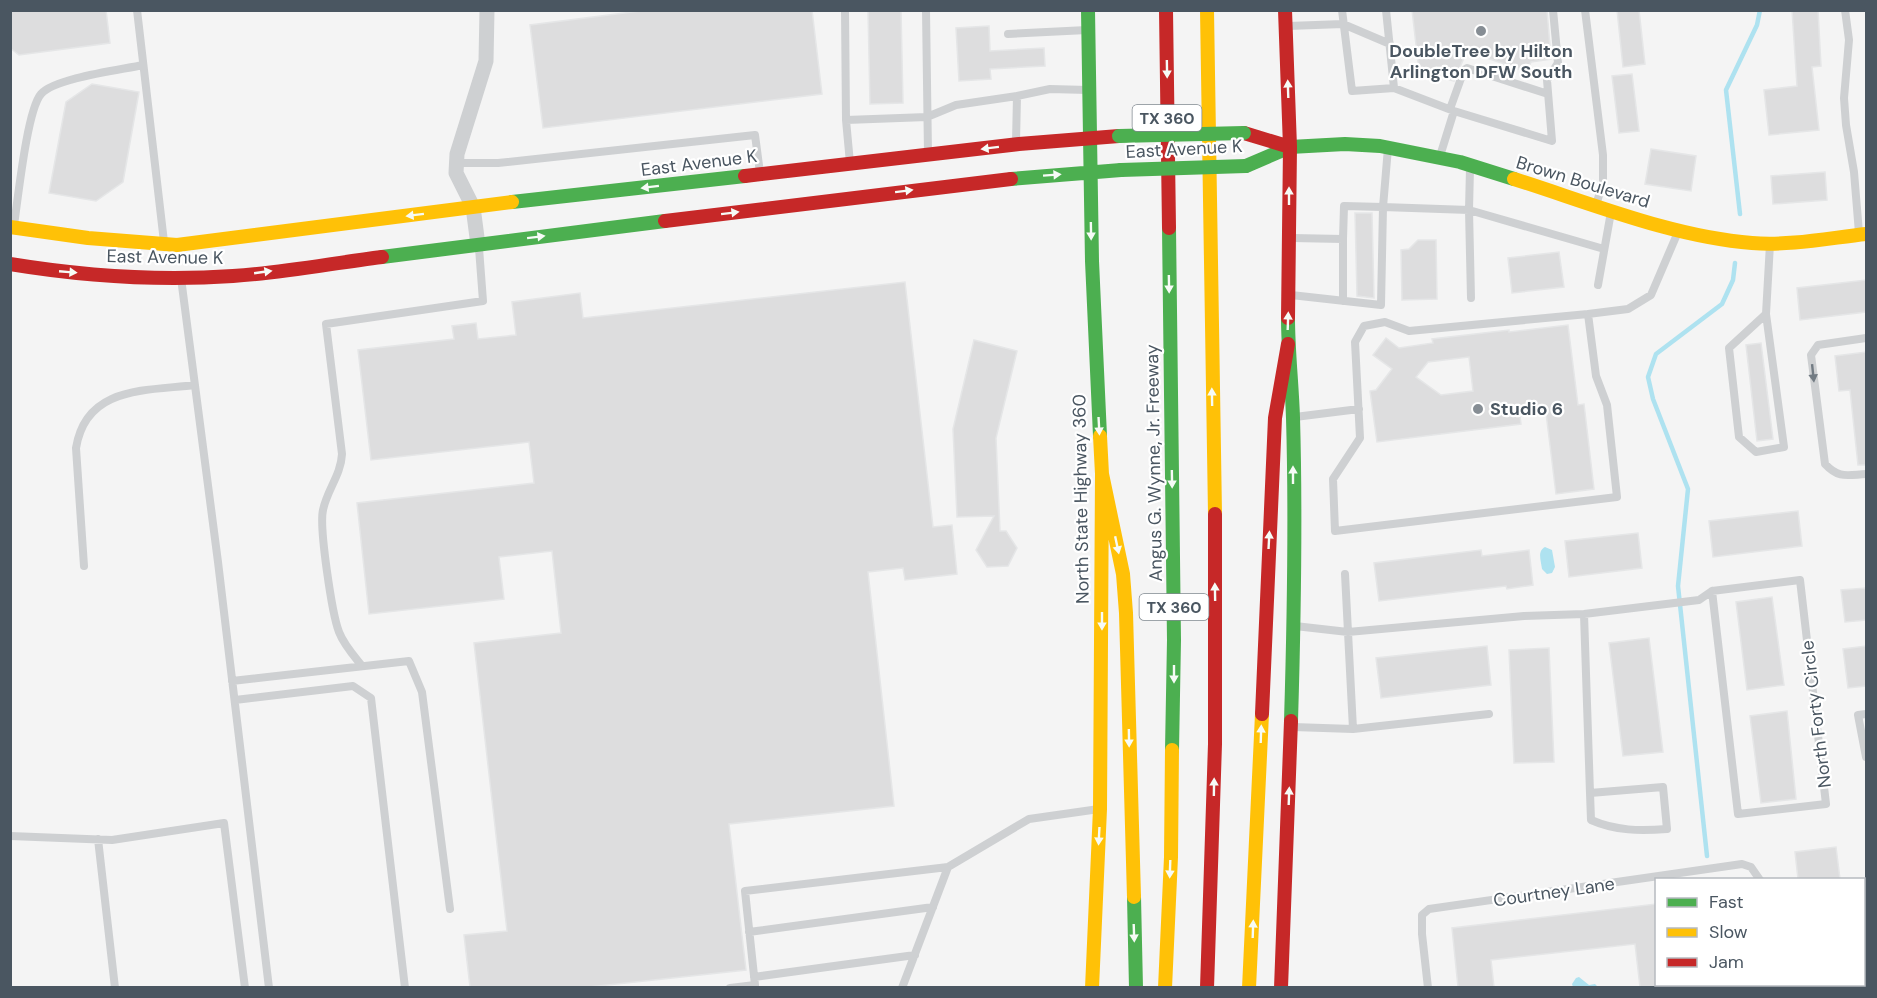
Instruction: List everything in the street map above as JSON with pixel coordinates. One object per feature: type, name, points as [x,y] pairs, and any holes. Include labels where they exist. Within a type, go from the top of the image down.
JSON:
[{"type":"main road","name":"North State Highway 360","points":[[1088,10],[1094,319],[1102,474],[1100,809],[1092,987]]},
{"type":"main road","name":"Angus G. Wynne, Jr. Freeway","points":[[1165,987],[1172,835],[1174,640],[1166,10]]},
{"type":"main road","name":"TX 360","points":[[1207,10],[1216,622],[1213,823],[1207,987]]},
{"type":"main road","points":[[1208,63],[1220,10]]},
{"type":"main road","points":[[1281,987],[1294,626],[1293,417],[1288,344],[1290,147],[1285,10]]},
{"type":"main road","name":"East Avenue K","points":[[12,227],[88,238],[176,258],[234,276],[478,245],[930,172],[1015,145],[1119,136],[1244,133],[1290,147]]},
{"type":"main road","name":"Brown Boulevard","points":[[1290,147],[1345,144],[1388,147],[1440,157],[1679,231],[1752,243],[1790,243],[1863,234]]},
{"type":"main road","name":"East Avenue K","points":[[10,264],[50,271],[90,274],[473,207],[850,164],[930,172],[1024,177],[1121,170],[1245,166],[1290,147]]},
{"type":"main road","points":[[1249,987],[1275,418],[1288,344]]},
{"type":"main road","points":[[1102,474],[1123,574],[1126,613],[1136,987]]},
{"type":"street","points":[[478,245],[473,207],[456,173],[456,163],[486,61],[487,10]]},
{"type":"lane","points":[[137,10],[143,65],[195,385],[269,987]]},
{"type":"lane","points":[[845,10],[846,120],[850,164]]},
{"type":"lane","points":[[926,10],[930,172]]},
{"type":"lane","points":[[1342,10],[1353,91],[1394,88],[1452,110],[1552,141],[1547,80],[1558,63],[1553,10]]},
{"type":"lane","points":[[1386,10],[1394,88]]},
{"type":"lane","points":[[1586,10],[1603,154],[1603,182],[1596,206]]},
{"type":"lane","points":[[1845,10],[1849,40],[1844,98],[1846,125],[1863,234]]},
{"type":"lane","points":[[1286,26],[1343,24],[1390,44]]},
{"type":"lane","points":[[1008,34],[1089,29]]},
{"type":"lane","points":[[12,227],[32,110],[41,93],[58,83],[143,65]]},
{"type":"lane","points":[[1440,157],[1464,70],[1467,68],[1548,94]]},
{"type":"lane","points":[[846,120],[927,117],[956,105],[1050,89],[1089,90]]},
{"type":"lane","points":[[1015,145],[1017,96]]},
{"type":"lane","points":[[456,163],[498,164],[755,135],[760,175]]},
{"type":"lane","points":[[1289,295],[1382,305],[1383,207],[1388,147]]},
{"type":"lane","points":[[1470,166],[1471,298]]},
{"type":"lane","points":[[1343,301],[1344,206],[1469,210],[1604,249]]},
{"type":"lane","points":[[1598,285],[1611,210]]},
{"type":"lane","points":[[1588,314],[1596,376],[1607,405],[1617,497],[1335,531],[1333,479],[1360,438],[1355,342],[1364,326],[1385,322],[1409,331],[1628,309],[1651,295],[1679,231]]},
{"type":"lane","points":[[1289,238],[1343,240]]},
{"type":"lane","points":[[1766,314],[1729,348],[1738,436],[1756,452],[1784,447],[1766,314],[1770,243]]},
{"type":"lane","points":[[362,666],[345,643],[337,626],[323,542],[322,512],[341,466],[342,454],[326,324],[483,301],[478,245]]},
{"type":"lane","points":[[1866,338],[1818,345],[1811,355],[1821,450],[1825,464],[1834,473],[1841,475],[1866,474]]},
{"type":"lane","points":[[84,566],[76,448],[79,431],[89,415],[106,399],[131,393],[195,385]]},
{"type":"lane","points":[[1293,417],[1359,409]]},
{"type":"lane","points":[[1345,574],[1353,729]]},
{"type":"lane","name":"North Forty Circle","points":[[1294,626],[1348,632],[1524,616],[1584,614],[1700,600],[1712,591],[1800,580],[1826,804],[1738,814],[1712,591]]},
{"type":"lane","points":[[1584,614],[1590,793],[1591,820],[1607,827],[1639,831],[1667,829],[1663,787],[1590,793]]},
{"type":"lane","points":[[232,681],[409,661],[422,692],[450,909]]},
{"type":"lane","points":[[235,700],[353,687],[371,698],[405,987]]},
{"type":"lane","points":[[1291,727],[1353,729],[1489,714]]},
{"type":"lane","points":[[1866,714],[1858,715],[1866,757]]},
{"type":"lane","points":[[730,987],[755,984],[745,891],[948,867],[1029,819],[1100,809]]},
{"type":"lane","points":[[10,836],[112,840],[224,823],[245,987]]},
{"type":"lane","points":[[98,839],[115,987]]},
{"type":"lane","name":"Courtney Lane","points":[[1676,878],[1742,864],[1751,867],[1758,877]]},
{"type":"lane","points":[[902,987],[948,867]]},
{"type":"lane","name":"Courtney Lane","points":[[1428,987],[1422,915],[1429,909],[1655,881]]},
{"type":"lane","points":[[749,932],[933,907]]},
{"type":"lane","points":[[754,977],[915,955]]},
{"type":"water","points":[[1545,547],[1552,550],[1555,567],[1552,573],[1547,574],[1542,569],[1540,556]]},
{"type":"water","points":[[1579,977],[1589,985],[1595,984],[1598,987],[1573,987],[1572,984]]},
{"type":"building","points":[[10,10],[106,10],[110,43],[19,55],[10,48]]},
{"type":"building","points":[[648,10],[812,10],[822,94],[543,128],[530,25]]},
{"type":"building","points":[[868,10],[901,10],[903,103],[870,104]]},
{"type":"building","name":"DoubleTree by Hilton Arlington DFW South","points":[[1412,10],[1547,10],[1551,59],[1531,62],[1527,72],[1467,51],[1454,81],[1419,71]]},
{"type":"building","points":[[1617,10],[1639,10],[1645,64],[1623,67]]},
{"type":"building","points":[[1792,10],[1818,10],[1821,66],[1812,67],[1819,130],[1769,135],[1764,90],[1797,86]]},
{"type":"building","points":[[989,26],[990,51],[1044,48],[1045,66],[990,69],[991,79],[959,81],[956,28]]},
{"type":"building","points":[[1632,74],[1639,131],[1619,133],[1612,76]]},
{"type":"building","points":[[92,84],[139,92],[123,182],[96,201],[49,193],[66,102]]},
{"type":"building","points":[[1651,149],[1696,156],[1691,191],[1645,184]]},
{"type":"building","points":[[1825,172],[1827,200],[1773,204],[1771,176]]},
{"type":"building","points":[[1355,213],[1372,213],[1374,298],[1357,296]]},
{"type":"building","points":[[1418,240],[1436,240],[1437,299],[1402,300],[1401,250],[1409,249]]},
{"type":"building","points":[[1559,252],[1564,287],[1512,293],[1508,258]]},
{"type":"building","points":[[1866,280],[1866,312],[1800,320],[1797,288]]},
{"type":"building","points":[[905,282],[933,527],[952,525],[957,574],[905,580],[903,568],[868,572],[894,806],[729,824],[746,970],[589,987],[470,987],[464,935],[507,931],[474,643],[561,633],[552,551],[499,557],[504,599],[369,614],[357,503],[534,483],[529,442],[371,460],[358,350],[454,339],[452,326],[476,323],[478,339],[516,335],[512,302],[580,293],[583,318]]},
{"type":"building","name":"Studio 6","points":[[1568,325],[1578,405],[1584,404],[1594,489],[1556,494],[1546,413],[1520,416],[1521,424],[1377,442],[1370,391],[1376,390],[1392,369],[1373,355],[1386,338],[1399,348],[1433,343],[1432,339],[1509,330],[1509,332]],"holes":[[[1469,357],[1473,391],[1441,395],[1416,377],[1428,362]]]},
{"type":"building","points":[[974,340],[1017,351],[996,438],[1000,531],[1006,531],[1017,548],[1008,566],[987,567],[976,550],[994,516],[957,517],[953,429]]},
{"type":"building","points":[[1761,343],[1773,439],[1757,441],[1746,345]]},
{"type":"building","points":[[1866,352],[1866,465],[1858,465],[1850,390],[1839,391],[1835,356]]},
{"type":"building","points":[[1798,511],[1802,546],[1713,557],[1709,521]]},
{"type":"building","points":[[1638,533],[1642,568],[1569,577],[1565,541]]},
{"type":"building","points":[[1481,550],[1482,556],[1529,550],[1533,585],[1379,601],[1374,563]]},
{"type":"building","points":[[1866,588],[1866,620],[1845,622],[1841,590]]},
{"type":"building","points":[[1772,597],[1784,685],[1747,690],[1736,602]]},
{"type":"building","points":[[1649,638],[1663,752],[1623,756],[1609,643]]},
{"type":"building","points":[[1487,646],[1491,685],[1381,698],[1376,658]]},
{"type":"building","points":[[1866,646],[1866,686],[1848,688],[1843,649]]},
{"type":"building","points":[[1549,648],[1554,762],[1514,763],[1509,650]]},
{"type":"building","points":[[1787,711],[1796,799],[1761,803],[1750,716]]},
{"type":"building","points":[[1836,847],[1840,878],[1798,878],[1795,852]]},
{"type":"building","points":[[1655,904],[1656,987],[1640,987],[1635,944],[1491,960],[1494,987],[1458,987],[1452,928]]},
{"type":"waterway","points":[[1740,214],[1726,90],[1757,25],[1760,10]]},
{"type":"waterway","points":[[1707,856],[1678,586],[1688,489],[1653,399],[1648,377],[1656,354],[1722,304],[1733,280],[1735,263]]},
{"type":"traffic: fast","points":[[1088,10],[1092,261],[1100,436]]},
{"type":"traffic: fast","points":[[1119,136],[1244,133]]},
{"type":"traffic: fast","points":[[1246,166],[1290,147],[1345,144],[1380,146],[1460,162],[1514,179]]},
{"type":"traffic: fast","points":[[1121,170],[1246,166]]},
{"type":"traffic: fast","points":[[1011,179],[1121,170]]},
{"type":"traffic: fast","points":[[512,202],[745,176]]},
{"type":"traffic: fast","points":[[382,257],[665,221]]},
{"type":"traffic: fast","points":[[1169,228],[1174,640],[1172,750]]},
{"type":"traffic: fast","points":[[1288,318],[1294,494],[1291,721]]},
{"type":"traffic: fast","points":[[1134,897],[1136,988]]},
{"type":"traffic: slow","points":[[1207,10],[1215,514]]},
{"type":"traffic: slow","points":[[1514,179],[1632,218],[1722,240],[1781,243],[1866,234]]},
{"type":"traffic: slow","points":[[10,227],[88,238],[177,245],[512,202]]},
{"type":"traffic: slow","points":[[1092,988],[1100,809],[1102,474],[1100,436]]},
{"type":"traffic: slow","points":[[1102,474],[1123,574],[1126,613],[1134,897]]},
{"type":"traffic: slow","points":[[1249,988],[1262,714]]},
{"type":"traffic: slow","points":[[1165,988],[1171,857],[1172,750]]},
{"type":"traffic: jam","points":[[1166,10],[1169,228]]},
{"type":"traffic: jam","points":[[1285,10],[1290,147],[1288,318]]},
{"type":"traffic: jam","points":[[1244,133],[1290,147]]},
{"type":"traffic: jam","points":[[745,176],[1019,144],[1119,136]]},
{"type":"traffic: jam","points":[[665,221],[1011,179]]},
{"type":"traffic: jam","points":[[10,264],[65,272],[177,278],[270,273],[382,257]]},
{"type":"traffic: jam","points":[[1262,714],[1275,418],[1288,344]]},
{"type":"traffic: jam","points":[[1207,988],[1215,744],[1215,514]]},
{"type":"traffic: jam","points":[[1281,988],[1291,721]]},
{"type":"place","name":"DoubleTree by Hilton Arlington DFW South","points":[[1481,31]]},
{"type":"place","name":"Studio 6","points":[[1478,409]]}]
